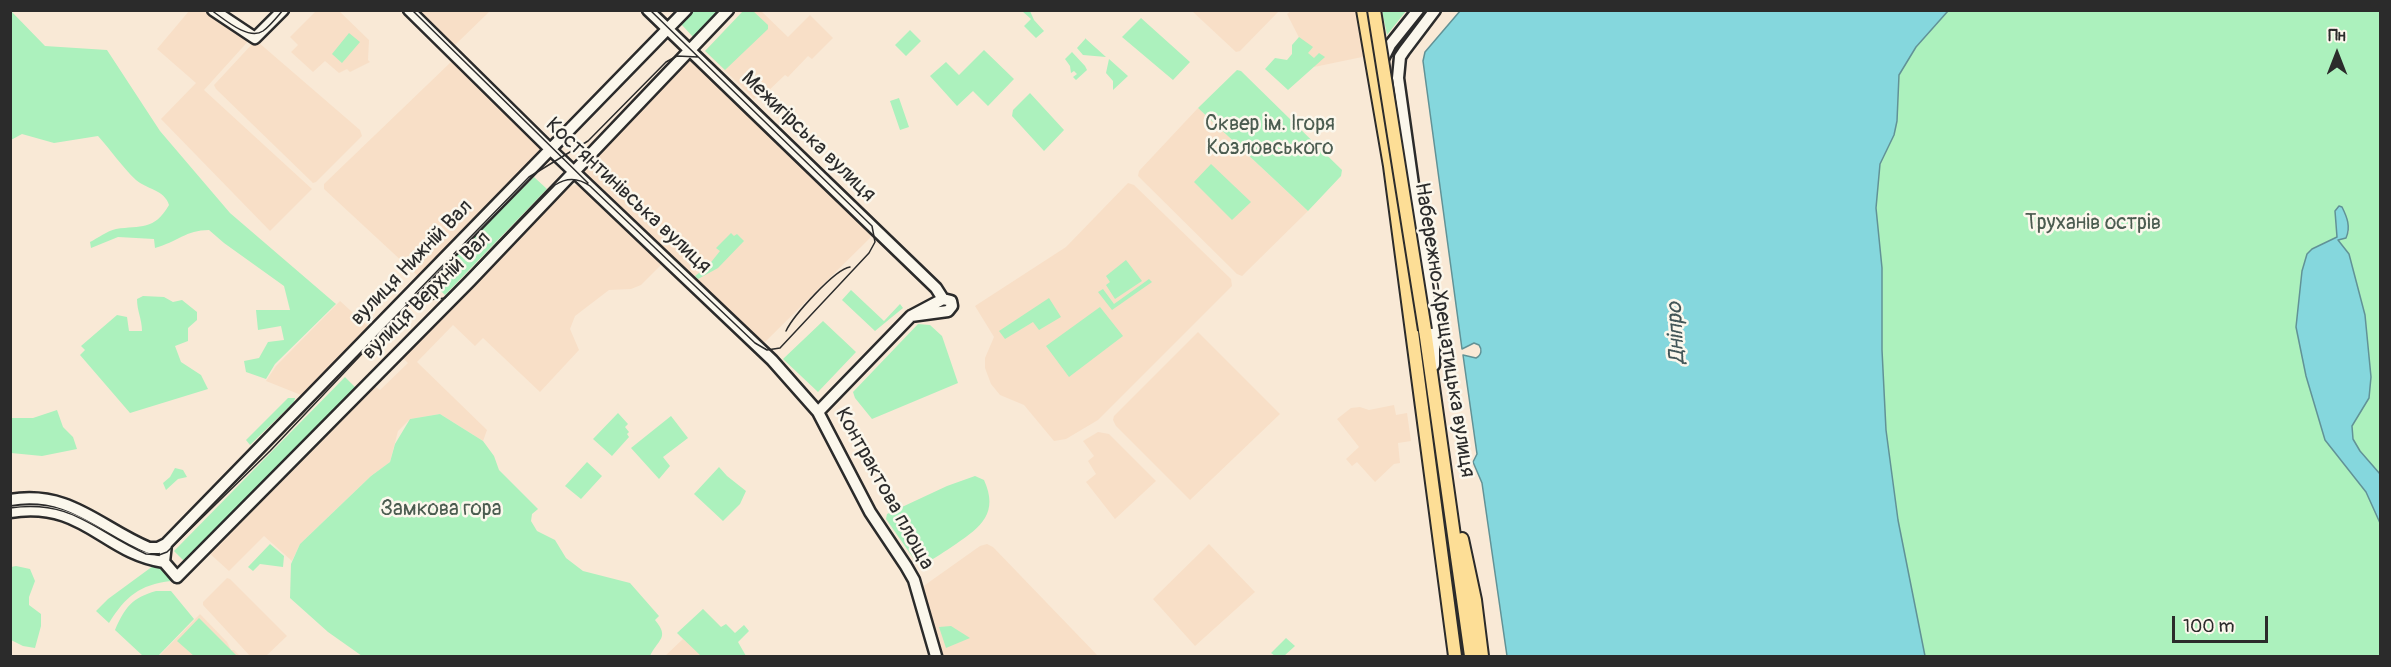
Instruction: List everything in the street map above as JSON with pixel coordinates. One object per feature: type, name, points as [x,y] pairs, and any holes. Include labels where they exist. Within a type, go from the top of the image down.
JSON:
[{"type":"main road","points":[[213,10],[255,38],[283,10]]},
{"type":"main road","name":"Костянтинівська вулиця","points":[[409,10],[550,149],[772,360],[818,412]]},
{"type":"main road","name":"Межигірська вулиця","points":[[648,10],[941,301]]},
{"type":"main road","name":"вулиця Нижній Вал","points":[[166,544],[686,10]]},
{"type":"main road","name":"вулиця Верхній Вал","points":[[165,562],[177,577],[470,281],[728,10]]},
{"type":"main road","name":"Набережно-Хрещатицька вулиця","points":[[1364,10],[1377,84],[1455,657]]},
{"type":"main road","name":"Набережно-Хрещатицька вулиця","points":[[1374,10],[1425,330],[1471,657]]},
{"type":"main road","points":[[1377,84],[1386,51],[1418,10]]},
{"type":"main road","points":[[1435,10],[1400,57],[1398,78],[1434,334],[1436,413]]},
{"type":"main road","name":"Контрактова площа","points":[[936,657],[914,580],[870,512],[818,412],[911,316],[941,301]]},
{"type":"main road","points":[[1448,488],[1471,579],[1482,657]]},
{"type":"main road","points":[[10,500],[40,499],[63,502],[80,509],[148,548],[158,548],[166,544],[165,562],[148,560],[68,516],[43,510],[10,512]]},
{"type":"shaded area","points":[[488,10],[489,12],[455,45],[452,45],[416,11]]},
{"type":"shaded area","points":[[189,11],[208,11],[251,38],[204,90],[312,189],[270,231],[161,119],[196,83],[157,49]]},
{"type":"shaded area","points":[[316,11],[339,11],[369,40],[368,60],[370,62],[350,72],[347,69],[339,73],[325,61],[313,72],[291,52],[298,45],[290,37]]},
{"type":"shaded area","points":[[743,11],[761,11],[788,37],[810,15],[833,38],[812,59],[808,56],[788,77],[785,75],[767,92],[764,89],[754,99],[705,51]]},
{"type":"shaded area","points":[[1192,11],[1279,11],[1240,51],[1236,52]]},
{"type":"shaded area","points":[[1291,11],[1359,11],[1367,56],[1314,67],[1287,14]]},
{"type":"shaded area","points":[[254,42],[258,42],[360,130],[362,136],[316,182],[313,183],[214,85]]},
{"type":"shaded area","points":[[692,58],[869,228],[871,233],[870,238],[763,344],[759,344],[582,171]]},
{"type":"shaded area","points":[[452,61],[538,144],[541,150],[540,154],[419,277],[324,189],[324,184]]},
{"type":"shaded area","points":[[1198,108],[1308,211],[1242,276],[1237,274],[1138,176],[1139,171]]},
{"type":"shaded area","points":[[1128,183],[1134,185],[1231,279],[1232,286],[1098,420],[1066,439],[1054,441],[1024,405],[1000,395],[991,384],[985,368],[985,358],[994,337],[975,306],[1066,247]]},
{"type":"shaded area","points":[[585,184],[665,261],[641,285],[631,289],[609,290],[575,316],[570,329],[579,350],[540,392],[483,338],[475,346],[453,325],[417,362],[487,430],[483,441],[440,414],[410,419],[398,431],[390,462],[371,476],[300,544],[292,561],[264,536],[229,571],[208,552],[373,385],[380,390],[408,363],[398,353],[569,186]]},
{"type":"shaded area","points":[[340,301],[370,328],[306,397],[266,381],[276,366]]},
{"type":"shaded area","points":[[1198,332],[1280,414],[1190,500],[1116,426],[1113,420],[1114,416]]},
{"type":"shaded area","points":[[1394,405],[1396,415],[1407,413],[1411,441],[1398,443],[1400,463],[1394,464],[1375,482],[1357,462],[1352,466],[1346,459],[1359,447],[1337,419],[1351,408],[1360,407],[1369,410]]},
{"type":"shaded area","points":[[1098,432],[1109,434],[1156,481],[1115,519],[1086,482],[1096,474],[1088,461],[1094,456],[1083,441]]},
{"type":"shaded area","points":[[987,544],[993,547],[1098,656],[940,656],[922,592],[925,585],[980,546]]},
{"type":"shaded area","points":[[1209,544],[1255,592],[1195,646],[1153,599]]},
{"type":"shaded area","points":[[227,578],[287,636],[266,656],[250,656],[203,605],[203,602]]},
{"type":"shaded area","points":[[703,609],[731,637],[712,656],[665,656],[683,639],[679,635]]},
{"type":"shaded area","points":[[200,614],[227,642],[231,650],[240,656],[159,656]]},
{"type":"green space","points":[[694,10],[720,11],[694,38],[681,24]]},
{"type":"green space","points":[[11,11],[45,46],[107,50],[160,131],[230,213],[336,304],[275,364],[266,379],[246,372],[244,361],[259,358],[268,342],[284,340],[281,326],[258,330],[256,310],[290,310],[284,286],[209,230],[188,234],[155,248],[154,239],[118,237],[91,248],[90,242],[109,231],[152,223],[169,205],[167,200],[136,180],[98,136],[54,143],[22,134],[11,140]]},
{"type":"green space","points":[[743,11],[753,11],[768,25],[768,29],[725,70],[705,51]]},
{"type":"green space","points":[[1022,11],[1030,11],[1034,20],[1044,31],[1036,38],[1024,26],[1031,19]]},
{"type":"green space","points":[[1382,11],[1406,11],[1387,35]]},
{"type":"green space","name":"Труханів острів","points":[[1948,11],[2380,11],[2380,474],[2353,439],[2351,426],[2369,398],[2371,377],[2365,315],[2349,254],[2338,240],[2346,238],[2349,231],[2335,216],[2337,237],[2312,249],[2307,255],[2302,271],[2296,327],[2306,376],[2325,440],[2366,492],[2380,523],[2380,656],[1925,656],[1898,520],[1886,430],[1882,350],[1882,268],[1876,208],[1880,163],[1894,135],[1897,121],[1899,75],[1916,47]]},
{"type":"green space","points":[[1141,18],[1190,62],[1173,80],[1122,37]]},
{"type":"green space","points":[[910,30],[921,41],[906,56],[895,45]]},
{"type":"green space","points":[[349,33],[360,42],[342,63],[332,54]]},
{"type":"green space","points":[[1299,37],[1313,47],[1308,53],[1314,58],[1319,53],[1325,57],[1288,90],[1265,69],[1275,58],[1287,60],[1292,54],[1292,45]]},
{"type":"green space","points":[[1086,38],[1106,57],[1083,55],[1077,48]]},
{"type":"green space","points":[[984,50],[1014,79],[988,106],[973,91],[957,106],[930,76],[946,62],[959,75]]},
{"type":"green space","points":[[1072,52],[1087,70],[1076,80],[1073,77],[1077,74],[1074,71],[1071,73],[1070,66],[1065,59]]},
{"type":"green space","points":[[1109,59],[1128,76],[1113,90],[1113,81],[1106,73]]},
{"type":"green space","name":"Сквер ім. Ігоря Козловського","points":[[1237,70],[1241,71],[1342,170],[1341,176],[1308,211],[1198,108]]},
{"type":"green space","points":[[1030,93],[1064,130],[1044,151],[1012,116],[1013,110]]},
{"type":"green space","points":[[899,98],[909,127],[900,130],[890,101]]},
{"type":"green space","points":[[1211,164],[1251,202],[1232,220],[1194,182]]},
{"type":"green space","points":[[534,177],[547,189],[445,295],[431,281]]},
{"type":"green space","points":[[731,233],[734,236],[737,234],[744,241],[718,268],[698,279],[695,276],[708,266],[720,251],[716,248]]},
{"type":"green space","points":[[1126,260],[1142,281],[1115,299],[1106,285],[1110,282],[1106,276]]},
{"type":"green space","points":[[1149,279],[1152,282],[1112,310],[1098,292],[1103,289],[1114,304]]},
{"type":"green space","points":[[851,290],[884,321],[900,304],[903,308],[875,331],[842,300]]},
{"type":"green space","points":[[143,296],[164,297],[173,302],[182,300],[197,312],[197,320],[188,328],[188,341],[175,346],[181,362],[201,375],[208,389],[130,413],[80,355],[85,350],[81,346],[117,315],[127,317],[129,331],[142,331],[137,299]]},
{"type":"green space","points":[[1049,298],[1061,317],[1039,330],[1033,322],[1005,339],[999,331]]},
{"type":"green space","points":[[1100,307],[1123,336],[1069,377],[1046,346]]},
{"type":"green space","points":[[823,321],[856,352],[818,392],[783,359]]},
{"type":"green space","points":[[918,324],[930,325],[942,336],[958,383],[872,419],[855,398],[853,392]]},
{"type":"green space","points":[[345,377],[356,388],[185,562],[174,551]]},
{"type":"green space","points":[[288,398],[295,398],[294,402],[250,445],[246,440]]},
{"type":"green space","points":[[57,410],[63,427],[73,437],[77,449],[42,456],[11,453],[11,418],[33,418]]},
{"type":"green space","points":[[618,413],[628,424],[625,427],[629,432],[627,434],[629,437],[612,456],[593,439]]},
{"type":"green space","name":"Замкова гора","points":[[440,414],[483,441],[494,456],[499,470],[538,509],[532,514],[531,521],[537,531],[555,540],[566,558],[583,571],[630,583],[659,616],[655,620],[662,635],[650,656],[362,656],[328,632],[290,598],[291,564],[300,544],[371,476],[390,462],[395,444],[410,419]]},
{"type":"green space","points":[[671,416],[688,438],[663,457],[670,466],[659,479],[631,448]]},
{"type":"green space","points":[[587,462],[602,476],[581,499],[565,486]]},
{"type":"green space","points":[[719,467],[746,491],[740,504],[723,521],[694,494]]},
{"type":"green space","points":[[175,468],[183,470],[187,477],[178,479],[166,490],[163,483]]},
{"type":"green space","points":[[975,476],[984,480],[988,492],[989,502],[985,518],[965,538],[940,555],[923,564],[916,562],[886,519],[887,514],[947,486]]},
{"type":"green space","points":[[270,544],[284,556],[283,567],[260,564],[253,571],[248,567]]},
{"type":"green space","points":[[153,566],[160,567],[171,581],[150,585],[134,593],[109,623],[96,611],[108,599]]},
{"type":"green space","points":[[11,567],[30,569],[35,581],[29,597],[29,605],[41,614],[41,626],[35,648],[23,646],[11,640]]},
{"type":"green space","points":[[156,591],[171,591],[194,619],[158,656],[143,656],[115,630],[130,604]]},
{"type":"green space","points":[[703,609],[721,627],[726,624],[735,633],[744,625],[749,631],[738,642],[746,656],[701,656],[677,633]]},
{"type":"green space","points":[[199,618],[237,656],[194,656],[177,641]]},
{"type":"green space","points":[[951,626],[970,638],[946,648],[939,627]]},
{"type":"green space","points":[[1286,638],[1295,646],[1284,656],[1275,656],[1271,653]]},
{"type":"water","name":"Дніпро","points":[[1460,11],[1948,11],[1916,47],[1899,75],[1897,121],[1894,135],[1880,164],[1876,208],[1882,268],[1882,350],[1886,430],[1898,520],[1925,656],[1507,656],[1482,483],[1473,462],[1477,454],[1463,355],[1476,358],[1481,350],[1479,345],[1474,343],[1462,349],[1423,61],[1425,52]]},
{"type":"water","points":[[2339,206],[2342,207],[2348,222],[2348,230],[2346,238],[2338,240],[2349,254],[2365,315],[2371,377],[2369,398],[2352,426],[2353,439],[2380,474],[2380,523],[2366,492],[2325,440],[2306,376],[2296,327],[2302,271],[2307,254],[2312,249],[2337,237],[2335,211]]},
{"type":"tram line","points":[[211,10],[236,27],[250,33],[266,29],[283,10]]},
{"type":"tram line","points":[[412,10],[588,183]]},
{"type":"tram line","points":[[10,508],[32,506],[51,508],[82,519],[146,554],[159,555],[167,552],[270,451],[411,302],[445,298],[555,185],[568,180],[582,181],[590,186],[755,343],[767,350],[780,348],[869,253],[875,242],[872,226],[650,10]]},
{"type":"tram line","points":[[406,303],[529,177],[588,141],[666,62],[677,56],[698,57]]},
{"type":"tram line","points":[[786,331],[815,294],[835,276],[850,267]]}]
